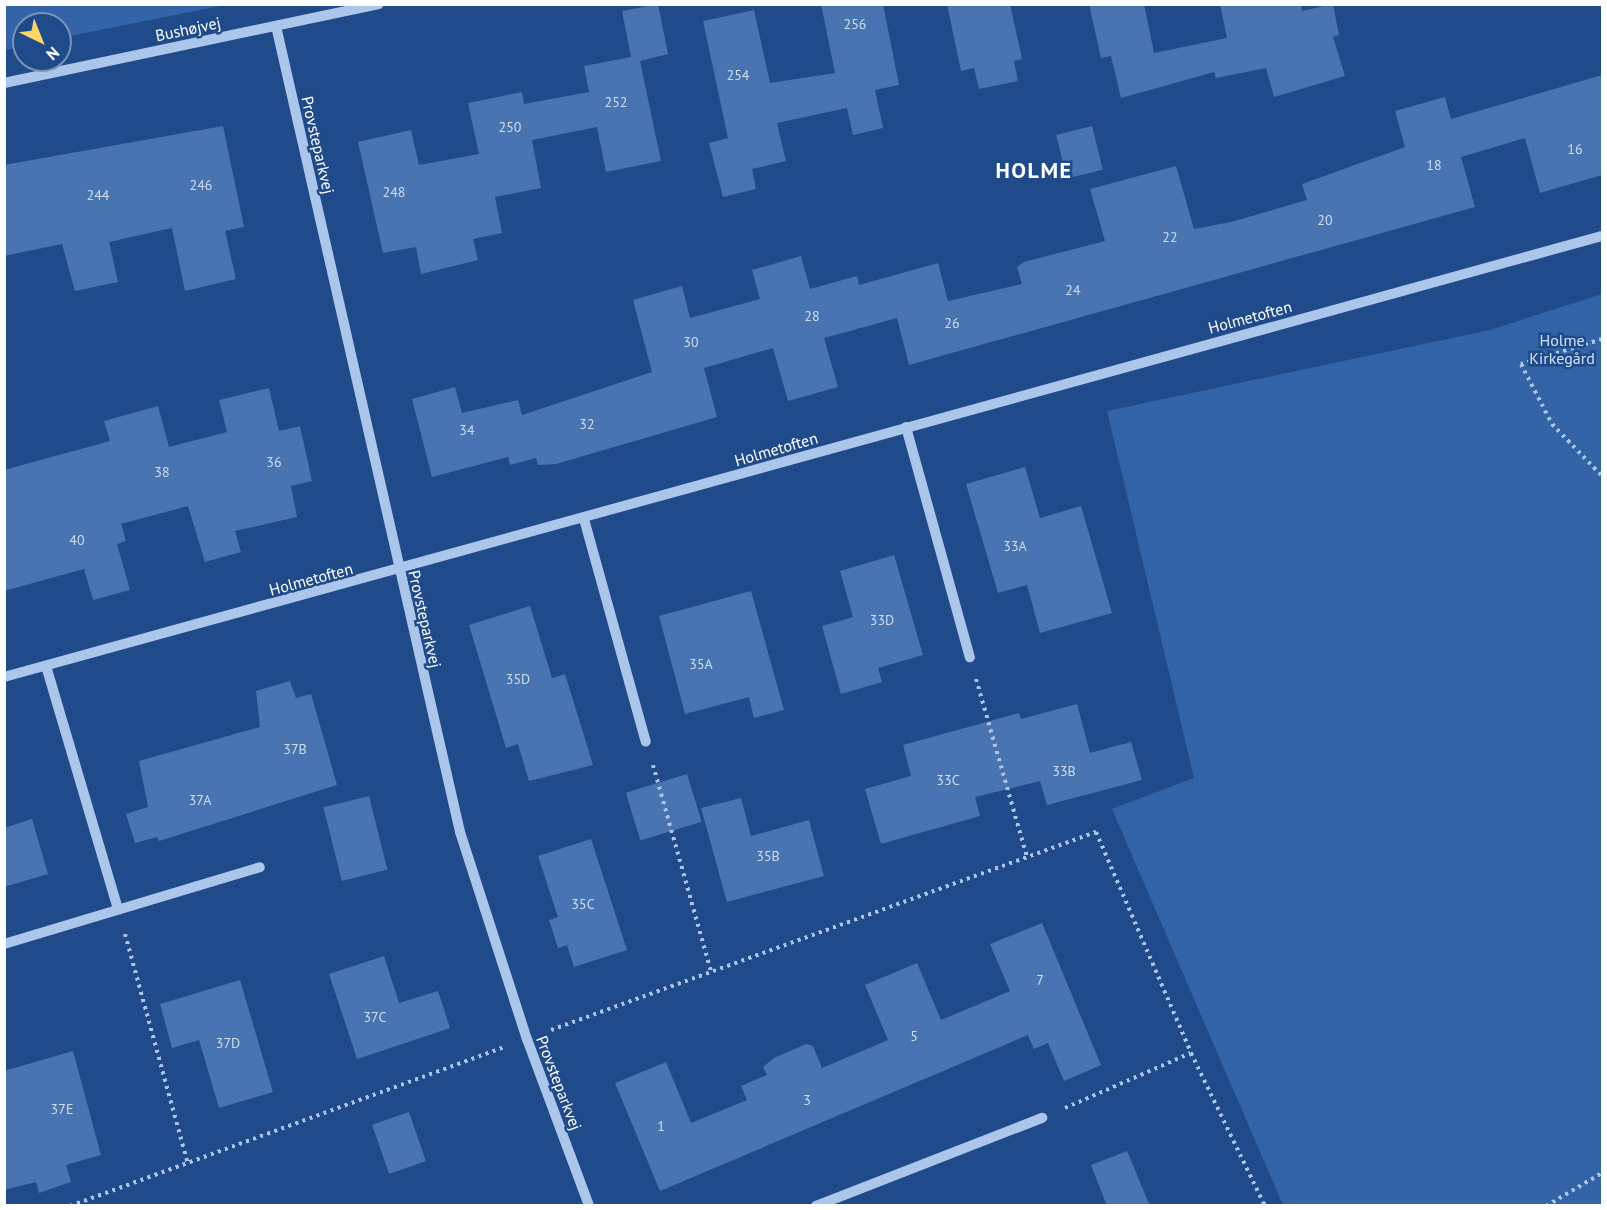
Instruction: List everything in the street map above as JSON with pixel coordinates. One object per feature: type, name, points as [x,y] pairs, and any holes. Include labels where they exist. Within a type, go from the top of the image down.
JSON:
[{"type":"street","name":"Bushøjvej","points":[[4,83],[379,4]]},
{"type":"street","name":"Provsteparkvej","points":[[276,26],[459,832],[527,1039],[590,1206]]},
{"type":"street","name":"Holmetoften","points":[[4,677],[399,571],[1602,236]]},
{"type":"street","points":[[906,428],[970,657]]},
{"type":"street","points":[[584,519],[646,742]]},
{"type":"street","points":[[46,666],[118,909]]},
{"type":"street","points":[[4,944],[260,867]]},
{"type":"street","points":[[816,1206],[1042,1118]]},
{"type":"path","points":[[1602,339],[1521,364],[1552,424],[1602,476]]},
{"type":"path","points":[[970,657],[1027,857]]},
{"type":"path","points":[[646,742],[711,972]]},
{"type":"path","points":[[69,1206],[188,1165],[1096,832],[1191,1053],[1264,1206]]},
{"type":"path","points":[[118,909],[188,1165]]},
{"type":"path","points":[[1042,1118],[1191,1053]]},
{"type":"path","points":[[1546,1206],[1602,1173]]},
{"type":"green space","points":[[5,4],[225,5],[72,36],[72,12],[12,12],[12,49],[5,50]]},
{"type":"green space","name":"Holme Kirkegård","points":[[1602,294],[1602,1205],[1283,1205],[1112,809],[1194,778],[1107,411],[1490,330]]},
{"type":"building","points":[[658,4],[668,54],[640,61],[661,161],[606,172],[597,127],[532,140],[541,188],[495,197],[502,233],[473,239],[478,260],[421,274],[416,247],[383,253],[358,142],[411,130],[419,165],[479,154],[468,103],[522,92],[524,104],[589,92],[584,66],[631,57],[622,11]]},
{"type":"building","points":[[821,4],[883,4],[899,85],[875,90],[883,128],[853,135],[847,108],[777,123],[786,161],[752,169],[756,189],[723,197],[709,143],[728,138],[703,21],[754,10],[770,83],[835,73]]},
{"type":"building","points":[[947,4],[1010,4],[1022,59],[1014,61],[1018,81],[979,89],[974,68],[961,71]]},
{"type":"building","points":[[1089,4],[1144,4],[1154,53],[1227,38],[1220,4],[1301,4],[1302,11],[1333,4],[1339,35],[1333,37],[1345,76],[1274,97],[1266,68],[1216,78],[1214,72],[1121,98],[1111,56],[1101,58]]},
{"type":"building","points":[[1602,75],[1602,175],[1540,193],[1525,138],[1461,157],[1475,207],[909,365],[897,318],[824,338],[838,387],[788,401],[773,348],[704,368],[717,417],[556,464],[538,465],[536,458],[510,465],[508,457],[432,477],[412,399],[455,387],[462,413],[518,400],[522,415],[652,372],[633,300],[682,286],[690,318],[760,299],[752,270],[801,256],[810,289],[857,276],[859,285],[938,263],[948,301],[1022,284],[1017,267],[1024,262],[1105,241],[1090,189],[1176,166],[1194,229],[1231,222],[1307,200],[1302,184],[1405,147],[1395,111],[1445,97],[1451,119]]},
{"type":"building","points":[[223,126],[244,227],[225,231],[236,279],[185,291],[172,228],[109,242],[118,282],[75,291],[62,244],[4,256],[4,165]]},
{"type":"building","points":[[1092,126],[1103,170],[1067,179],[1056,135]]},
{"type":"building","points":[[269,388],[279,431],[300,426],[312,481],[291,486],[297,517],[235,531],[241,552],[205,562],[188,506],[121,524],[126,541],[117,544],[130,590],[93,600],[84,569],[4,591],[4,470],[110,441],[104,421],[158,406],[169,447],[227,432],[219,400]]},
{"type":"building","points":[[1025,467],[1040,518],[1081,506],[1112,613],[1040,633],[1027,585],[998,593],[966,484]]},
{"type":"building","points":[[894,555],[923,655],[878,668],[882,682],[841,694],[822,626],[853,617],[840,571]]},
{"type":"building","points":[[751,591],[784,710],[754,718],[749,697],[685,714],[659,616]]},
{"type":"building","points":[[530,606],[552,678],[565,674],[593,765],[529,781],[518,744],[506,748],[469,625]]},
{"type":"building","points":[[290,681],[296,698],[311,694],[337,785],[159,841],[157,837],[135,843],[126,814],[148,807],[139,761],[260,727],[256,691]]},
{"type":"building","points":[[1077,704],[1090,753],[1131,742],[1142,780],[1047,805],[1040,781],[975,797],[980,816],[881,844],[865,789],[911,776],[903,745],[1019,713],[1021,719]]},
{"type":"building","points":[[687,774],[702,822],[640,841],[626,793]]},
{"type":"building","points":[[369,796],[387,870],[342,881],[323,807]]},
{"type":"building","points":[[741,798],[751,836],[809,820],[824,876],[727,902],[701,808]]},
{"type":"building","points":[[32,819],[48,874],[4,887],[4,828]]},
{"type":"building","points":[[591,839],[627,950],[574,967],[567,945],[558,948],[549,920],[558,917],[538,856]]},
{"type":"building","points":[[1042,923],[1101,1065],[1064,1081],[1048,1043],[1034,1049],[1028,1035],[660,1191],[615,1083],[666,1062],[691,1123],[747,1100],[741,1086],[767,1075],[763,1067],[774,1058],[806,1044],[813,1046],[822,1068],[888,1040],[865,985],[917,963],[941,1020],[1010,991],[990,944]]},
{"type":"building","points":[[384,956],[399,1003],[438,991],[450,1028],[357,1059],[329,974]]},
{"type":"building","points":[[240,980],[273,1092],[219,1108],[199,1040],[172,1048],[160,1004]]},
{"type":"building","points":[[73,1051],[101,1155],[66,1165],[71,1182],[39,1193],[36,1182],[4,1190],[4,1071]]},
{"type":"building","points":[[409,1112],[426,1161],[389,1174],[372,1125]]},
{"type":"building","points":[[1127,1151],[1150,1206],[1107,1206],[1091,1165]]},
{"type":"district","name":"HOLME","points":[[1034,171]]}]
